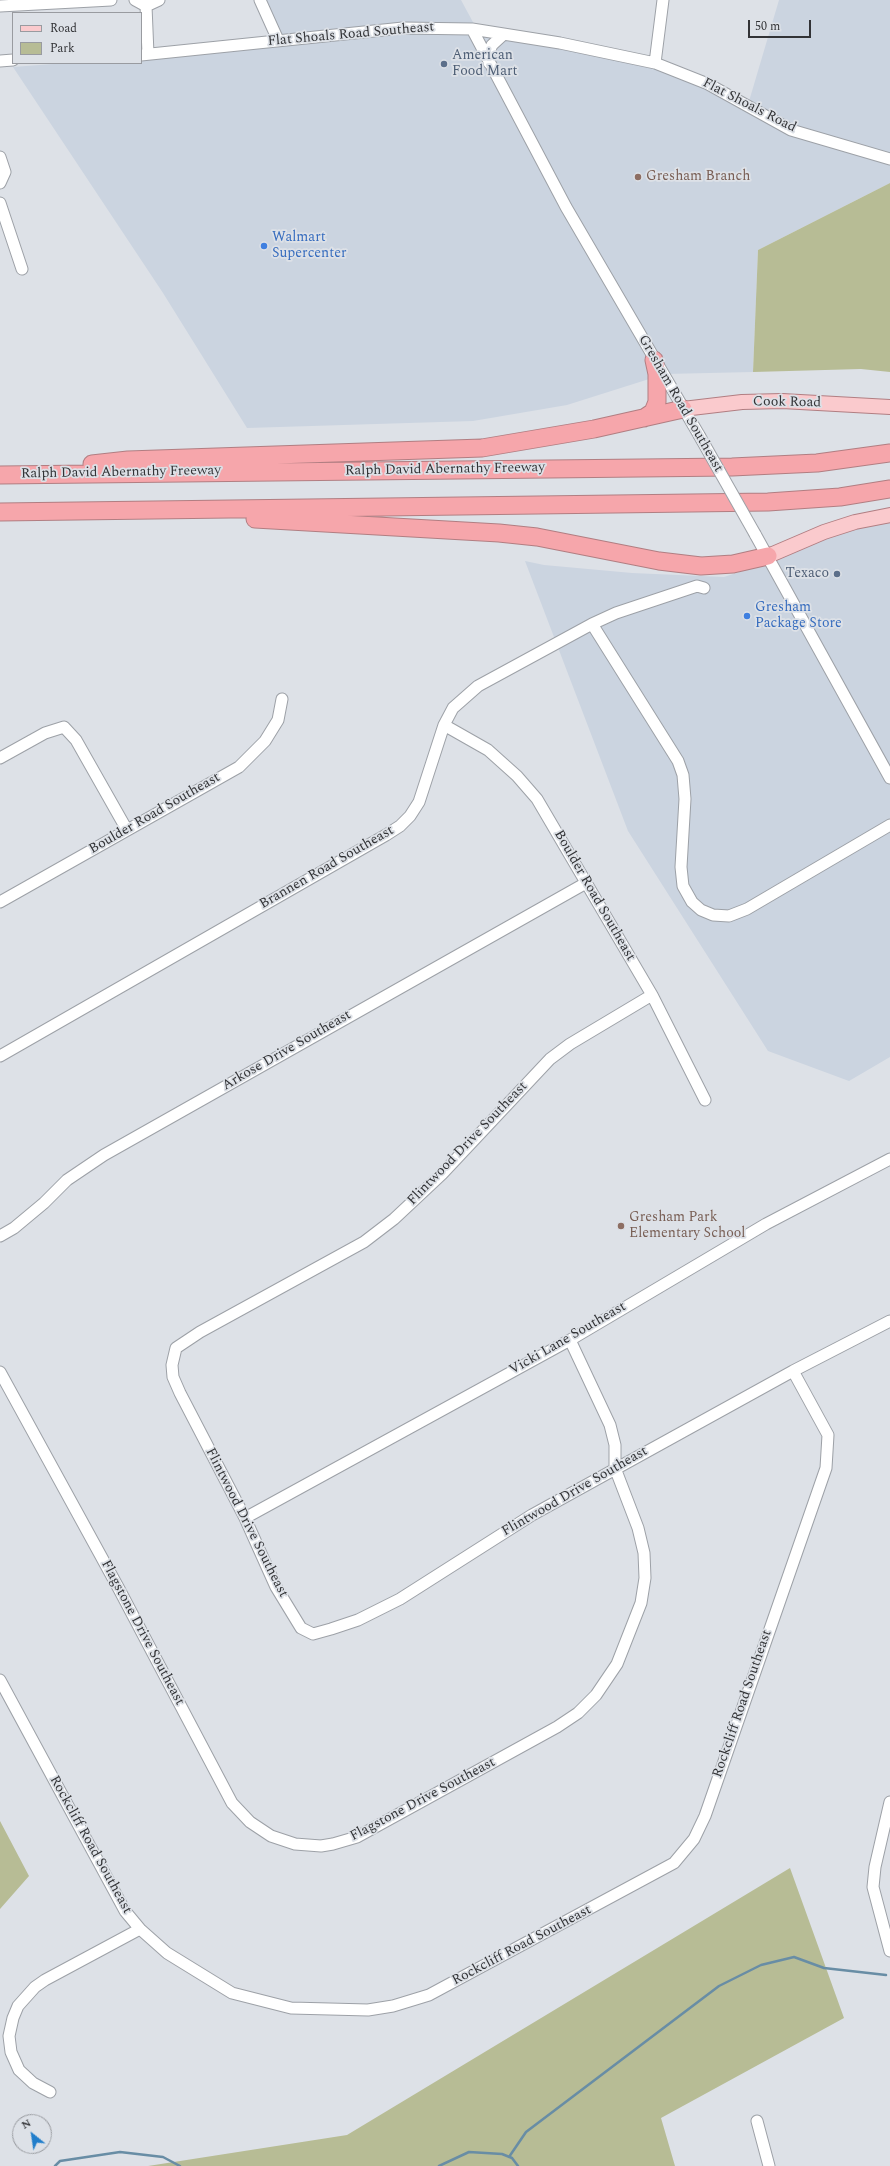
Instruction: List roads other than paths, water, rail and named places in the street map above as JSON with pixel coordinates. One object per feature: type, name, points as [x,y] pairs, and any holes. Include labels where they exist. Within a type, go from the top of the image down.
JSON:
[{"type":"highway","points":[[644,418],[653,412],[657,402],[657,374],[654,360]]},
{"type":"highway","points":[[0,474],[128,460],[482,448],[644,418],[683,409]]},
{"type":"highway","name":"Ralph David Abernathy Freeway","points":[[0,474],[779,465],[853,459],[890,453]]},
{"type":"highway","points":[[0,512],[768,502],[840,497],[890,489]]},
{"type":"highway","points":[[77,511],[499,533],[537,537],[659,561],[700,566],[733,564],[768,556]]},
{"type":"main road","name":"Cook Road","points":[[683,409],[742,402],[782,401],[890,407]]},
{"type":"main road","points":[[768,556],[831,530],[855,522],[890,516]]},
{"type":"street","points":[[0,6],[111,0]]},
{"type":"street","points":[[135,0],[146,6]]},
{"type":"street","points":[[146,6],[159,0]]},
{"type":"street","points":[[260,0],[278,40]]},
{"type":"street","points":[[655,63],[663,0]]},
{"type":"street","points":[[145,54],[146,6]]},
{"type":"street","name":"Flat Shoals Road Southeast","points":[[145,54],[403,28],[472,29],[590,49],[655,63]]},
{"type":"street","name":"Gresham Road Southeast","points":[[472,29],[566,207],[756,534],[890,778]]},
{"type":"street","points":[[489,63],[489,52],[492,45],[496,39],[504,34]]},
{"type":"street","points":[[0,61],[12,60]]},
{"type":"street","name":"Flat Shoals Road","points":[[655,63],[708,84],[791,130],[890,159]]},
{"type":"street","points":[[0,157],[5,172],[0,183]]},
{"type":"street","points":[[0,202],[22,268]]},
{"type":"street","name":"Brannen Road Southeast","points":[[0,1056],[380,839],[400,826],[410,816],[419,802],[444,725],[454,708],[478,686],[592,624],[616,613],[697,586],[704,588]]},
{"type":"street","points":[[592,624],[678,761],[683,775],[685,799],[681,867],[683,886],[692,902],[701,910],[713,915],[729,916],[747,909],[890,825]]},
{"type":"street","name":"Boulder Road Southeast","points":[[0,902],[233,770],[252,756],[265,741],[278,720],[282,699]]},
{"type":"street","points":[[0,758],[65,723],[127,830]]},
{"type":"street","name":"Boulder Road Southeast","points":[[444,725],[488,750],[527,786],[549,818],[652,995],[705,1100]]},
{"type":"street","name":"Arkose Drive Southeast","points":[[0,1236],[14,1228],[38,1208],[67,1180],[104,1155],[586,883]]},
{"type":"street","name":"Flintwood Drive Southeast","points":[[652,995],[570,1044],[550,1059],[442,1174],[394,1219],[364,1242],[200,1332],[176,1348],[172,1365],[173,1377],[180,1393],[245,1518],[276,1587],[302,1628],[313,1634],[358,1620],[400,1598],[532,1515],[615,1468],[890,1320]]},
{"type":"street","name":"Vicki Lane Southeast","points":[[245,1518],[570,1340],[766,1224],[890,1159]]},
{"type":"street","name":"Flagstone Drive Southeast","points":[[0,1372],[119,1589],[232,1803],[241,1814],[260,1830],[283,1841],[295,1844],[327,1845],[357,1837],[557,1728],[578,1713],[596,1695],[617,1664],[641,1603],[645,1578],[641,1541],[615,1468],[615,1445],[610,1424],[570,1340]]},
{"type":"street","name":"Rockcliff Road Southeast","points":[[0,1680],[125,1911],[140,1929],[167,1953],[232,1993],[291,2008],[344,2010],[380,2008],[405,2003],[441,1990],[674,1863],[694,1838],[705,1816],[826,1468],[828,1435],[793,1371]]},
{"type":"street","points":[[890,1802],[875,1868],[873,1887],[890,1951]]},
{"type":"street","points":[[50,2092],[33,2083],[19,2070],[11,2052],[9,2036],[13,2018],[18,2006],[30,1992],[45,1980],[140,1929]]},
{"type":"street","points":[[757,2121],[769,2166]]},
{"type":"waterway","points":[[509,2157],[526,2132],[719,1986],[761,1965],[794,1957],[824,1968],[886,1975]]},
{"type":"waterway","points":[[55,2166],[60,2161],[120,2152],[163,2157],[180,2166]]},
{"type":"waterway","points":[[439,2166],[469,2152],[502,2154],[512,2158],[518,2166]]},
{"type":"place","name":"American Food Mart","points":[[444,64]]},
{"type":"place","name":"Gresham Branch","points":[[638,177]]},
{"type":"place","name":"Walmart Supercenter","points":[[264,246]]},
{"type":"place","name":"Texaco","points":[[837,574]]},
{"type":"place","name":"Gresham Package Store","points":[[747,616]]},
{"type":"place","name":"Gresham Park Elementary School","points":[[621,1226]]}]
